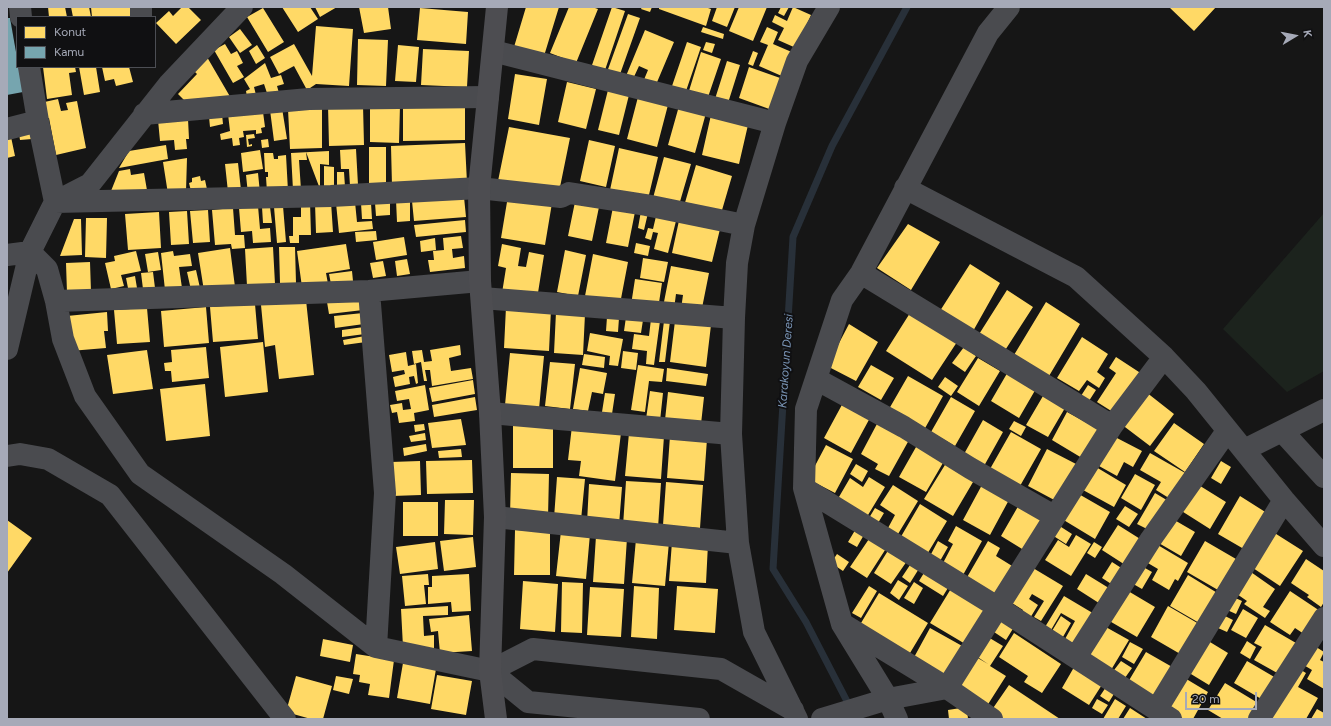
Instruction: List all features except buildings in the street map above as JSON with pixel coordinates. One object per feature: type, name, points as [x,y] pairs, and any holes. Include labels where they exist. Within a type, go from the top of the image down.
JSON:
[{"type":"main road","points":[[496,719],[490,671],[495,517],[490,412],[481,289],[479,188],[497,7]]},
{"type":"street","points":[[7,349],[30,252],[55,202],[90,184],[144,114],[194,56],[242,7]]},
{"type":"street","points":[[897,719],[888,699],[842,624],[804,488],[806,409],[842,300],[860,273],[988,33],[1009,7]]},
{"type":"street","points":[[795,715],[754,632],[738,543],[731,434],[734,318],[737,263],[744,225],[775,123],[797,60],[821,9]]},
{"type":"street","points":[[493,51],[775,123]]},
{"type":"street","points":[[29,68],[38,121],[55,202]]},
{"type":"street","points":[[144,114],[309,99],[488,97]]},
{"type":"street","points":[[7,129],[38,121]]},
{"type":"street","points":[[55,202],[331,196],[479,188],[561,197],[570,193],[646,205],[744,225]]},
{"type":"street","points":[[905,188],[1076,277],[1164,357],[1196,391],[1227,431],[1324,546]]},
{"type":"street","points":[[7,255],[30,252]]},
{"type":"street","points":[[30,252],[47,269],[56,301],[63,339],[85,396],[140,474],[283,574],[376,647],[490,671],[528,702],[699,719]]},
{"type":"street","points":[[860,273],[1112,426]]},
{"type":"street","points":[[56,301],[481,289],[734,318]]},
{"type":"street","points":[[369,291],[385,493],[376,647]]},
{"type":"street","points":[[827,717],[888,699],[947,688],[999,608],[1054,516],[1112,426],[1164,357]]},
{"type":"street","points":[[816,379],[904,426],[970,468],[1054,516]]},
{"type":"street","points":[[1244,450],[1324,410]]},
{"type":"street","points":[[490,412],[731,434]]},
{"type":"street","points":[[1076,657],[1151,539],[1227,431]]},
{"type":"street","points":[[1282,431],[1324,477]]},
{"type":"street","points":[[7,456],[20,454],[48,459],[110,495],[285,719]]},
{"type":"street","points":[[804,488],[999,608],[1164,714],[1284,500]]},
{"type":"street","points":[[495,517],[738,543]]},
{"type":"street","points":[[1259,719],[1324,618]]},
{"type":"street","points":[[842,624],[947,688],[992,719]]},
{"type":"street","points":[[490,671],[533,649],[721,669],[795,715]]},
{"type":"shaded area","points":[[1324,213],[1324,371],[1287,392],[1223,329]]},
{"type":"waterway","name":"Karakoyun Deresi","points":[[851,709],[806,622],[773,569],[793,237],[832,146],[907,7]]}]
